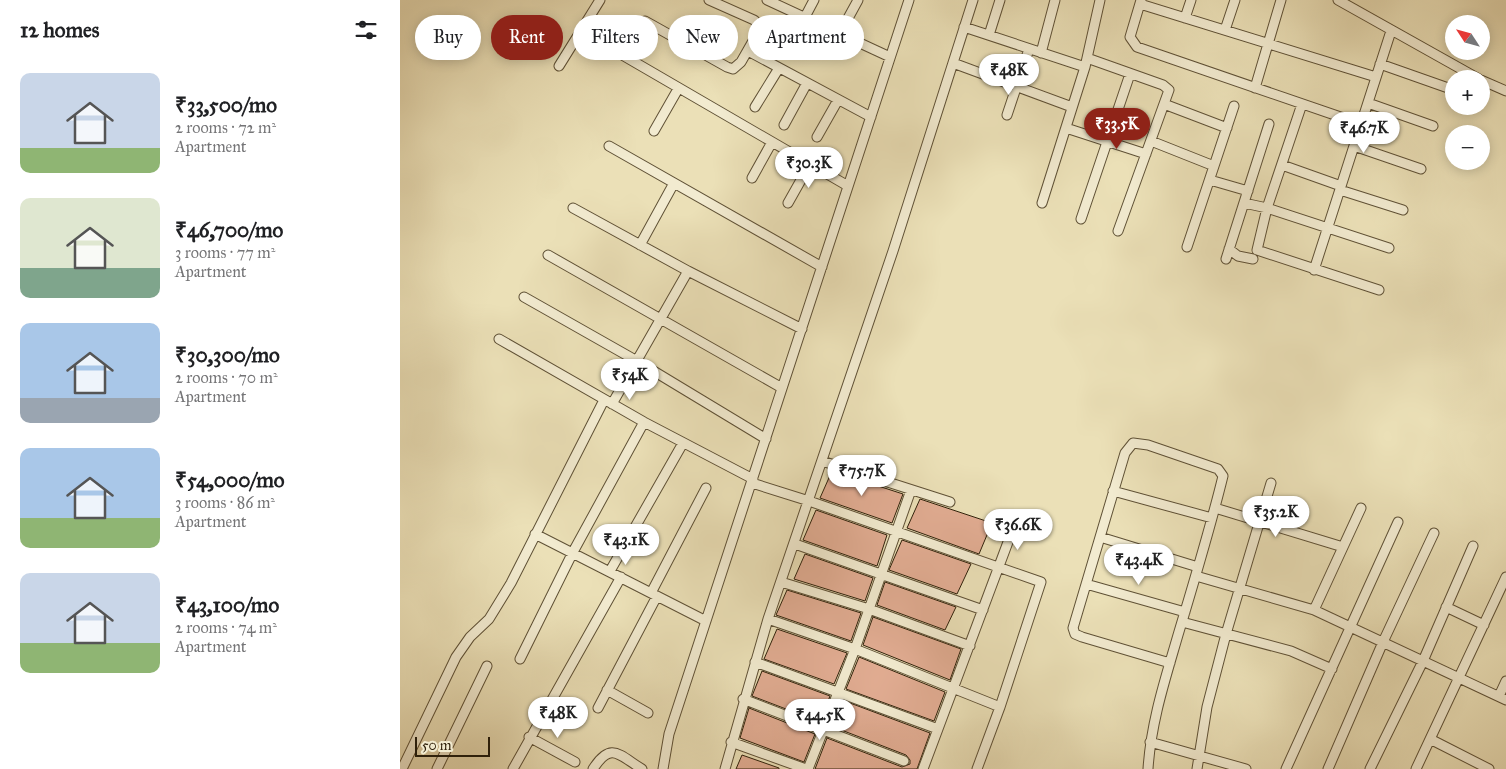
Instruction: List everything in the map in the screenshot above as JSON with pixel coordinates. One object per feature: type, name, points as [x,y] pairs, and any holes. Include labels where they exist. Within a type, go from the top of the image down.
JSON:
[{"type":"street","points":[[591,15],[600,0]]},
{"type":"street","points":[[709,0],[748,19]]},
{"type":"street","points":[[769,0],[801,15]]},
{"type":"street","points":[[806,15],[814,0]]},
{"type":"street","points":[[850,15],[858,0]]},
{"type":"street","points":[[663,769],[669,734],[909,0]]},
{"type":"street","points":[[725,769],[731,742],[768,619],[795,544],[973,0]]},
{"type":"street","points":[[988,35],[1000,0]]},
{"type":"street","points":[[1041,53],[1055,0]]},
{"type":"street","points":[[1185,18],[1191,0]]},
{"type":"street","points":[[1225,30],[1235,0]]},
{"type":"street","points":[[1254,88],[1282,0]]},
{"type":"street","points":[[1338,0],[1463,70]]},
{"type":"street","points":[[1042,203],[1086,62],[1097,1]]},
{"type":"street","points":[[1361,124],[1137,47],[1130,37],[1140,2],[1185,18],[1376,77]]},
{"type":"street","points":[[964,27],[1041,53],[1086,62],[1168,87],[1169,90],[1151,142],[1118,231]]},
{"type":"street","points":[[658,28],[727,68],[737,67],[748,51]]},
{"type":"street","points":[[1314,270],[1391,31]]},
{"type":"street","points":[[559,66],[573,44]]},
{"type":"street","points":[[864,45],[890,57]]},
{"type":"street","points":[[1006,115],[1029,49]]},
{"type":"street","points":[[630,60],[848,186]]},
{"type":"street","points":[[764,60],[871,117]]},
{"type":"street","points":[[953,63],[1072,107]]},
{"type":"street","points":[[1380,64],[1445,87]]},
{"type":"street","points":[[754,107],[779,68]]},
{"type":"street","points":[[1081,219],[1130,74]]},
{"type":"street","points":[[784,125],[807,84]]},
{"type":"street","points":[[1490,84],[1506,91]]},
{"type":"street","points":[[654,131],[678,89]]},
{"type":"street","points":[[817,137],[838,100]]},
{"type":"street","points":[[1368,103],[1433,126]]},
{"type":"street","points":[[1164,104],[1227,128]]},
{"type":"street","points":[[1302,104],[1267,208],[1257,250],[1379,290]]},
{"type":"street","points":[[1187,247],[1234,106]]},
{"type":"street","points":[[1226,259],[1269,124]]},
{"type":"street","points":[[1066,128],[1146,154]]},
{"type":"street","points":[[752,178],[772,142]]},
{"type":"street","points":[[1151,142],[1214,166]]},
{"type":"street","points":[[610,146],[822,267]]},
{"type":"street","points":[[1354,146],[1422,169]]},
{"type":"street","points":[[788,203],[810,164]]},
{"type":"street","points":[[1282,165],[1402,210]]},
{"type":"street","points":[[1210,180],[1248,191]]},
{"type":"street","points":[[640,246],[674,183]]},
{"type":"street","points":[[1244,203],[1267,208],[1389,248]]},
{"type":"street","points":[[573,208],[640,246],[802,328]]},
{"type":"street","points":[[1229,249],[1238,256],[1253,259]]},
{"type":"street","points":[[548,255],[782,388]]},
{"type":"street","points":[[402,769],[456,657],[470,637],[489,619],[497,607],[608,402],[637,360],[688,271]]},
{"type":"street","points":[[524,297],[637,360],[766,439]]},
{"type":"street","points":[[499,339],[608,402],[752,481],[1040,582],[1000,707],[977,769]]},
{"type":"street","points":[[520,659],[573,552],[644,422]]},
{"type":"street","points":[[610,571],[683,442]]},
{"type":"street","points":[[1148,769],[1153,719],[1170,663],[1185,612],[1196,576],[1222,476],[1218,469],[1133,443],[1125,453],[1073,628],[1075,634],[1170,663]]},
{"type":"street","points":[[822,461],[950,502]]},
{"type":"street","points":[[1197,769],[1207,707],[1239,588],[1271,483]]},
{"type":"street","points":[[598,708],[706,488]]},
{"type":"street","points":[[731,742],[808,769],[855,649],[911,490]]},
{"type":"street","points":[[1114,491],[1212,518]]},
{"type":"street","points":[[1215,508],[1260,520],[1343,547]]},
{"type":"street","points":[[1314,610],[1361,508]]},
{"type":"street","points":[[1286,769],[1398,522]]},
{"type":"street","points":[[922,769],[1014,526]]},
{"type":"street","points":[[1328,769],[1383,642],[1434,533]]},
{"type":"street","points":[[535,534],[706,621]]},
{"type":"street","points":[[1100,537],[1198,566]]},
{"type":"street","points":[[795,544],[983,610]]},
{"type":"street","points":[[1370,769],[1423,661],[1473,546]]},
{"type":"street","points":[[1196,576],[1314,610],[1502,698],[1506,681]]},
{"type":"street","points":[[513,769],[529,737],[621,577]]},
{"type":"street","points":[[781,582],[869,609],[970,646]]},
{"type":"street","points":[[1416,769],[1505,583]]},
{"type":"street","points":[[1086,584],[1185,612]]},
{"type":"street","points":[[1446,607],[1484,625]]},
{"type":"street","points":[[768,619],[855,649],[1000,707]]},
{"type":"street","points":[[1182,622],[1304,655],[1332,669]]},
{"type":"street","points":[[755,662],[938,728]]},
{"type":"street","points":[[437,769],[487,666]]},
{"type":"street","points":[[607,690],[648,713]]},
{"type":"street","points":[[744,699],[904,761]]},
{"type":"street","points":[[529,737],[575,762]]},
{"type":"street","points":[[1430,739],[1477,767],[1489,769]]},
{"type":"street","points":[[1150,742],[1198,758],[1246,769]]},
{"type":"street","points":[[593,769],[602,755],[608,752],[614,753],[642,769]]},
{"type":"building","points":[[832,471],[903,494],[892,523],[820,498]]},
{"type":"building","points":[[920,499],[992,523],[979,554],[907,528]]},
{"type":"building","points":[[816,510],[887,535],[877,566],[803,540]]},
{"type":"building","points":[[902,540],[971,564],[957,594],[889,570]]},
{"type":"building","points":[[805,554],[873,578],[865,601],[794,579]]},
{"type":"building","points":[[885,582],[956,607],[945,630],[877,605]]},
{"type":"building","points":[[787,590],[861,613],[851,641],[776,615]]},
{"type":"building","points":[[873,617],[961,649],[950,680],[863,645]]},
{"type":"building","points":[[777,629],[847,653],[834,684],[764,659]]},
{"type":"building","points":[[859,657],[945,692],[934,721],[846,689]]},
{"type":"building","points":[[762,671],[830,696],[820,722],[752,696]]},
{"type":"building","points":[[842,700],[930,733],[917,769],[815,769],[827,738],[902,767],[910,764],[910,760],[906,755],[831,726]]},
{"type":"building","points":[[749,708],[815,734],[804,762],[740,738]]},
{"type":"building","points":[[742,755],[779,768],[779,769],[736,769]]}]
